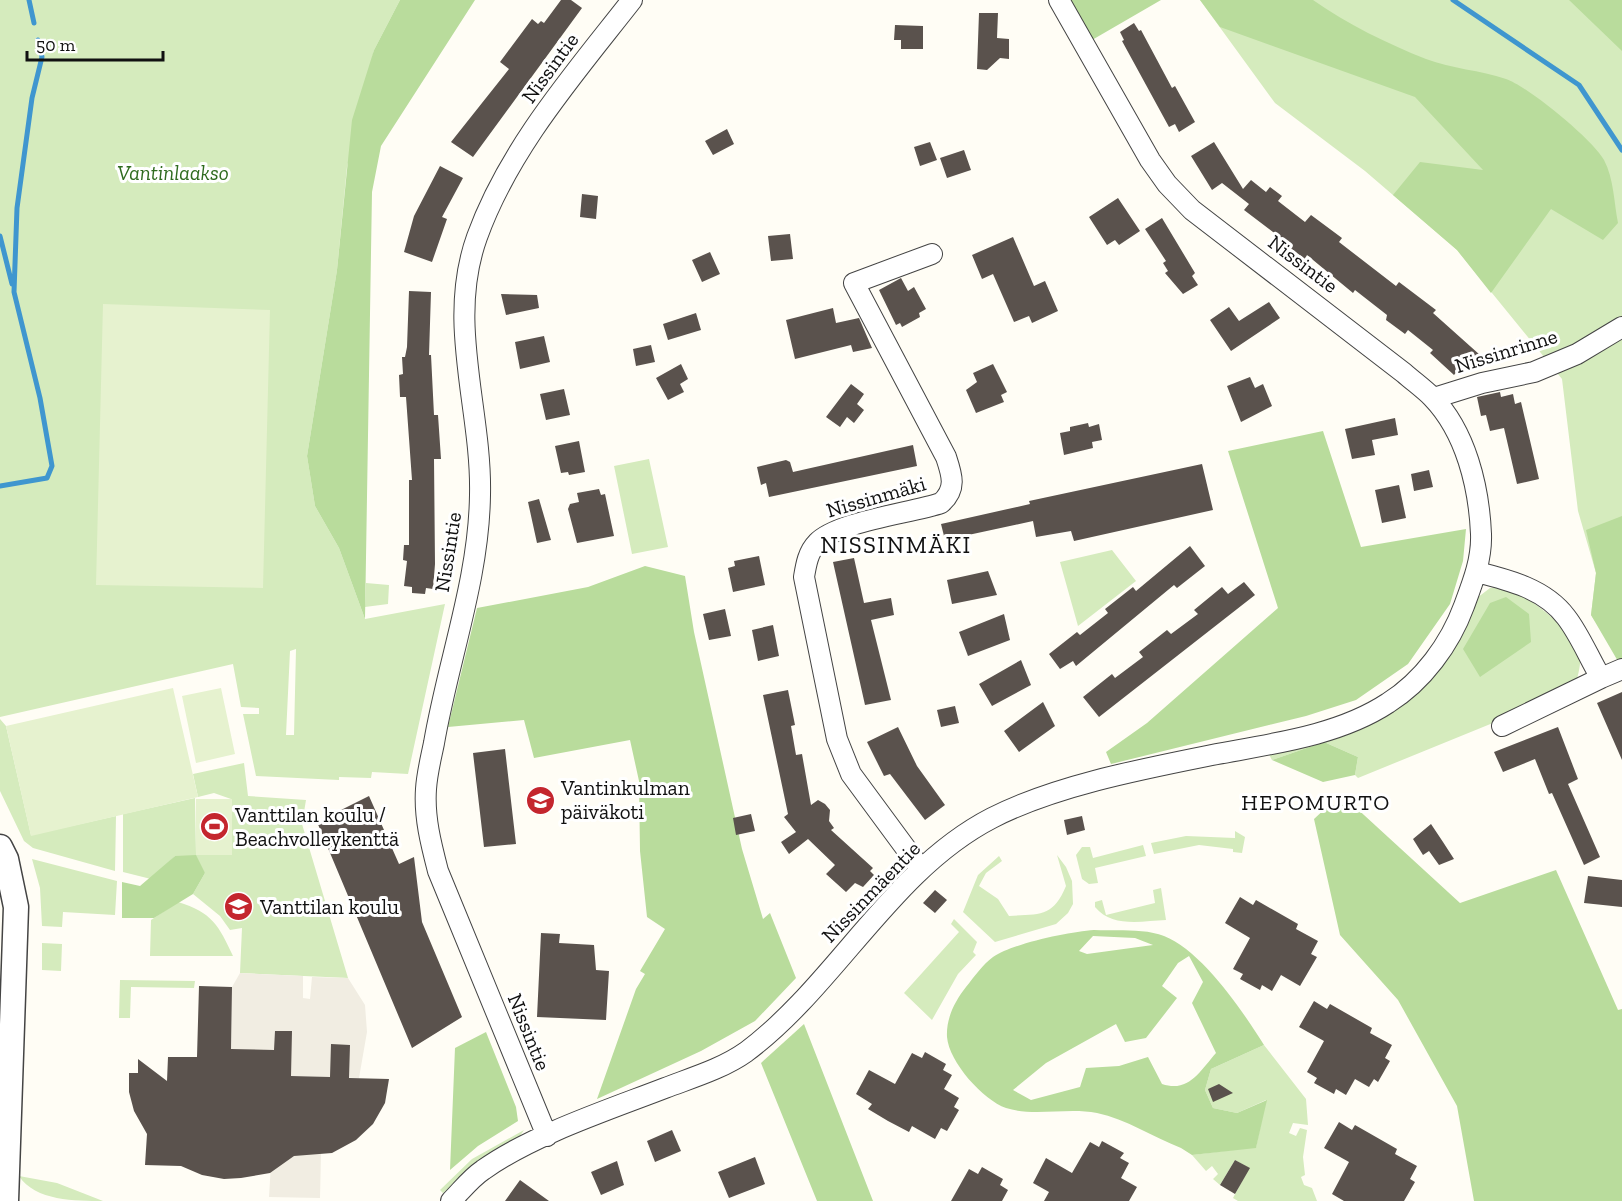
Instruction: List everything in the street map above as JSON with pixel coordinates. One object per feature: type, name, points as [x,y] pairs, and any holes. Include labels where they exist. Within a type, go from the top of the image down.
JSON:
[{"type":"street","name":"Nissintie","points":[[547,1136],[438,871],[428,830],[426,789],[439,711],[476,548],[480,470],[466,368],[463,319],[476,238],[513,161],[595,45],[632,0]]},
{"type":"street","name":"Nissintie","points":[[1059,0],[1150,160],[1167,184],[1192,210],[1434,398],[1453,425],[1469,461],[1477,495],[1481,543],[1476,572]]},
{"type":"street","name":"Nissinmäki","points":[[921,869],[851,774],[837,739],[804,577],[809,554],[817,542],[832,531],[941,503],[951,492],[953,476],[946,457],[854,283],[932,254]]},
{"type":"street","name":"Nissinrinne","points":[[1434,398],[1482,383],[1534,372],[1577,354],[1622,327]]},
{"type":"street","name":"Nissinmäentie","points":[[451,1201],[481,1171],[547,1136],[705,1072],[742,1054],[783,1021],[921,869],[989,819],[1022,805],[1071,789],[1357,720],[1389,703],[1416,680],[1443,649],[1459,620],[1476,572]]},
{"type":"street","points":[[1476,572],[1530,589],[1555,604],[1567,618],[1601,678]]},
{"type":"street","points":[[1502,726],[1622,669]]},
{"type":"street","points":[[0,847],[6,859],[16,907],[6,1201]]},
{"type":"green space","name":"Vantinlaakso","points":[[0,0],[400,0],[374,50],[347,167],[337,270],[307,456],[315,506],[339,548],[365,619],[445,604],[408,774],[372,772],[371,778],[339,777],[339,780],[256,776],[243,714],[259,714],[259,708],[241,707],[233,664],[0,717]],"holes":[[[296,649],[294,735],[286,735],[290,651]]]},
{"type":"green space","points":[[400,0],[475,0],[381,146],[372,192],[365,619],[339,548],[315,506],[307,456],[337,270],[352,120],[374,50]]},
{"type":"green space","points":[[1068,0],[1161,0],[1092,40]]},
{"type":"green space","points":[[1200,0],[1622,0],[1622,662],[1591,615],[1596,573],[1578,511],[1562,379],[1457,250],[1365,171],[1275,103]]},
{"type":"green space","points":[[1200,0],[1313,0],[1354,25],[1412,53],[1436,62],[1496,76],[1516,84],[1560,115],[1598,151],[1610,175],[1618,223],[1603,240],[1551,209],[1491,293],[1457,250],[1393,195],[1420,162],[1483,170],[1415,97],[1220,27]]},
{"type":"green space","points":[[1569,0],[1622,0],[1622,51]]},
{"type":"green space","points":[[103,304],[270,310],[263,588],[96,585]]},
{"type":"green space","points":[[1323,431],[1361,547],[1466,529],[1463,561],[1450,604],[1408,664],[1356,700],[1306,716],[1111,764],[1106,752],[1147,723],[1278,608],[1228,451]]},
{"type":"green space","points":[[649,459],[668,547],[632,554],[614,466]]},
{"type":"green space","points":[[1622,516],[1622,662],[1619,663],[1591,615],[1596,573],[1586,530]]},
{"type":"green space","points":[[1112,550],[1136,581],[1078,626],[1060,562]]},
{"type":"green space","points":[[645,566],[685,576],[694,632],[742,849],[763,919],[770,913],[796,978],[755,1021],[701,1051],[597,1099],[636,989],[645,974],[640,971],[665,929],[647,917],[640,851],[639,781],[630,740],[534,758],[524,720],[448,727],[477,608],[588,587]]},
{"type":"green space","points":[[366,583],[389,585],[388,604],[365,607]]},
{"type":"green space","points":[[1508,586],[1551,617],[1571,637],[1580,658],[1576,686],[1549,700],[1358,778],[1355,775],[1358,757],[1324,742],[1272,760],[1267,751],[1432,674],[1463,633],[1477,598],[1490,588]]},
{"type":"green space","points":[[1506,597],[1529,614],[1531,642],[1480,677],[1463,649],[1490,603]]},
{"type":"green space","points":[[173,688],[198,797],[31,836],[6,726]]},
{"type":"green space","points":[[221,688],[235,754],[196,763],[182,696]]},
{"type":"green space","points":[[0,719],[6,726],[31,835],[116,816],[115,871],[33,848],[24,841],[0,791]]},
{"type":"green space","points":[[1324,742],[1358,757],[1355,775],[1323,782],[1272,760]]},
{"type":"green space","points":[[244,763],[248,796],[306,800],[302,824],[348,978],[240,973],[242,928],[230,930],[220,916],[193,894],[205,873],[175,856],[151,879],[123,872],[123,814],[195,798],[196,855],[231,799],[214,793],[198,797],[193,774]]},
{"type":"green space","name":"Vanttilan koulu / Beachvolleykenttä","points":[[196,799],[232,799],[232,855],[196,855]]},
{"type":"green space","points":[[1352,804],[1460,903],[1556,870],[1618,1010],[1622,1009],[1622,1201],[1474,1201],[1457,1106],[1398,1000],[1340,935],[1314,819],[1328,806]]},
{"type":"green space","points":[[1235,831],[1245,837],[1242,853],[1233,852],[1233,849],[1199,845],[1154,854],[1151,843],[1186,836],[1235,838]]},
{"type":"green space","points":[[1143,845],[1146,856],[1095,868],[1098,883],[1089,884],[1082,879],[1076,855],[1082,847],[1090,847],[1093,858]]},
{"type":"green space","points":[[196,855],[205,873],[193,894],[154,918],[122,918],[122,882],[140,886],[175,856]]},
{"type":"green space","points":[[1057,855],[1072,881],[1073,904],[1068,913],[1056,924],[995,942],[963,912],[978,875],[999,856],[1002,861],[986,873],[979,886],[998,899],[1009,916],[1038,914],[1051,909],[1066,886]]},
{"type":"green space","points":[[32,859],[117,881],[115,915],[63,912],[62,927],[42,926],[40,888]]},
{"type":"green space","points":[[1161,888],[1166,920],[1119,921],[1102,914],[1095,907],[1095,902],[1102,900],[1106,915],[1155,903],[1153,890]]},
{"type":"green space","points":[[178,902],[199,910],[207,916],[218,928],[233,956],[150,956],[151,920]]},
{"type":"green space","points":[[954,919],[977,942],[973,952],[976,955],[958,974],[932,1020],[904,993],[959,932],[951,924]]},
{"type":"green space","points":[[1083,931],[1139,931],[1164,936],[1193,954],[1220,983],[1264,1045],[1211,1069],[1205,1090],[1213,1108],[1237,1113],[1267,1100],[1256,1148],[1192,1155],[1129,1124],[1097,1113],[1017,1111],[997,1104],[987,1097],[960,1068],[949,1047],[948,1023],[958,998],[986,963],[1014,947]],"holes":[[[1093,936],[1135,938],[1153,945],[1087,954],[1079,951]],[[1189,956],[1203,982],[1192,1003],[1216,1053],[1193,1079],[1180,1085],[1162,1084],[1148,1057],[1119,1066],[1086,1068],[1080,1087],[1031,1100],[1013,1090],[1046,1063],[1116,1024],[1125,1042],[1146,1038],[1177,998],[1162,986],[1178,963]]]},
{"type":"green space","points":[[42,943],[62,944],[61,971],[42,970]]},
{"type":"green space","points":[[120,980],[195,981],[194,988],[131,987],[130,1018],[119,1018]]},
{"type":"green space","points":[[804,1024],[873,1201],[817,1201],[761,1063]]},
{"type":"green space","points":[[486,1032],[516,1107],[518,1121],[478,1146],[450,1170],[455,1048]]},
{"type":"green space","points":[[1264,1045],[1306,1099],[1308,1125],[1293,1123],[1289,1133],[1296,1136],[1300,1128],[1307,1130],[1303,1157],[1305,1175],[1301,1177],[1304,1185],[1312,1188],[1317,1201],[1238,1201],[1233,1198],[1249,1168],[1235,1160],[1220,1185],[1213,1179],[1218,1174],[1212,1166],[1206,1171],[1192,1155],[1256,1147],[1266,1100],[1237,1113],[1213,1108],[1205,1090],[1211,1069]]},
{"type":"green space","points":[[524,1130],[517,1140],[471,1169],[443,1193],[440,1190],[472,1159]]},
{"type":"green space","points":[[19,1176],[57,1183],[103,1201],[69,1200],[45,1195],[26,1184]]},
{"type":"shaded area","points":[[240,973],[303,976],[303,998],[310,999],[312,977],[348,978],[365,1005],[367,1032],[359,1078],[253,1075],[254,1050],[231,1049],[232,987]]},
{"type":"shaded area","points":[[272,1147],[321,1153],[320,1198],[269,1197]]},
{"type":"building","points":[[561,0],[571,0],[582,8],[473,157],[451,142],[509,69],[500,62],[532,19],[538,24],[541,21],[544,23]]},
{"type":"building","points":[[979,13],[998,13],[997,38],[1009,39],[1009,59],[1000,58],[987,70],[977,69]]},
{"type":"building","points":[[1134,23],[1139,31],[1141,30],[1172,88],[1175,86],[1195,122],[1179,132],[1175,124],[1169,127],[1122,41],[1124,40],[1120,32]]},
{"type":"building","points":[[895,25],[923,26],[923,49],[901,49],[901,40],[894,40]]},
{"type":"building","points":[[727,129],[734,144],[713,155],[705,141]]},
{"type":"building","points":[[930,142],[937,160],[920,166],[914,147]]},
{"type":"building","points":[[1214,142],[1243,189],[1251,180],[1266,192],[1270,187],[1282,196],[1278,201],[1305,222],[1311,215],[1342,238],[1339,242],[1396,286],[1399,282],[1436,310],[1433,313],[1480,355],[1463,373],[1459,369],[1454,375],[1430,353],[1433,350],[1408,330],[1405,334],[1386,320],[1387,315],[1355,290],[1353,293],[1307,255],[1305,259],[1280,240],[1281,238],[1244,210],[1249,204],[1222,183],[1212,190],[1191,156]]},
{"type":"building","points":[[964,150],[971,170],[947,178],[940,158]]},
{"type":"building","points":[[440,166],[463,178],[442,217],[447,219],[432,262],[404,252],[414,216]]},
{"type":"building","points":[[582,194],[598,196],[596,219],[580,217]]},
{"type":"building","points":[[1118,198],[1140,231],[1119,245],[1115,240],[1107,245],[1089,217]]},
{"type":"building","points":[[1162,218],[1195,273],[1192,276],[1198,285],[1183,294],[1165,273],[1168,271],[1163,263],[1166,261],[1145,229]]},
{"type":"building","points":[[790,234],[793,259],[771,261],[768,236]]},
{"type":"building","points":[[1013,237],[1034,286],[1045,281],[1058,311],[1032,323],[1029,316],[1014,322],[993,274],[982,279],[972,255]]},
{"type":"building","points":[[710,252],[720,274],[702,282],[692,260]]},
{"type":"building","points":[[901,278],[908,291],[914,287],[926,309],[919,313],[920,317],[902,327],[900,323],[896,325],[879,290]]},
{"type":"building","points":[[409,291],[431,292],[429,355],[431,355],[434,415],[438,415],[441,459],[434,459],[435,564],[433,589],[426,588],[425,594],[412,593],[412,587],[404,586],[407,561],[403,560],[404,545],[409,545],[409,480],[412,480],[406,397],[400,397],[399,375],[403,374],[402,357],[405,357],[407,347]]},
{"type":"building","points":[[501,294],[537,295],[539,308],[506,315]]},
{"type":"building","points":[[1269,302],[1280,318],[1231,351],[1210,320],[1229,307],[1239,321]]},
{"type":"building","points":[[833,308],[836,323],[859,318],[872,348],[853,352],[851,345],[795,359],[786,320]]},
{"type":"building","points":[[696,313],[701,330],[668,340],[663,324]]},
{"type":"building","points":[[544,336],[550,362],[520,369],[515,342]]},
{"type":"building","points":[[651,345],[655,362],[636,366],[633,349]]},
{"type":"building","points":[[681,364],[688,379],[680,384],[684,392],[668,400],[656,378]]},
{"type":"building","points":[[993,364],[1007,392],[1001,395],[1004,402],[976,413],[966,390],[977,382],[973,373]]},
{"type":"building","points":[[1250,377],[1255,388],[1263,384],[1272,406],[1241,422],[1227,386]]},
{"type":"building","points":[[851,384],[864,394],[857,404],[864,410],[854,423],[847,417],[840,427],[826,417]]},
{"type":"building","points":[[564,389],[570,415],[546,420],[540,394]]},
{"type":"building","points":[[1500,392],[1501,397],[1513,394],[1515,404],[1521,402],[1539,479],[1517,484],[1504,428],[1490,431],[1486,415],[1481,416],[1477,397]]},
{"type":"building","points":[[1395,418],[1398,435],[1372,440],[1375,455],[1352,459],[1345,429]]},
{"type":"building","points":[[1088,423],[1089,427],[1099,424],[1102,440],[1092,442],[1093,448],[1064,455],[1060,433],[1070,431],[1070,427]]},
{"type":"building","points":[[579,441],[585,472],[569,475],[568,472],[561,473],[555,446]]},
{"type":"building","points":[[913,445],[917,466],[769,497],[766,483],[761,485],[757,467],[786,460],[790,462],[793,472]]},
{"type":"building","points":[[1202,464],[1213,510],[1074,541],[1071,531],[1036,537],[1033,521],[945,540],[941,524],[1030,504],[1029,501]]},
{"type":"building","points":[[1429,470],[1433,487],[1414,491],[1411,474]]},
{"type":"building","points":[[1399,485],[1406,518],[1382,523],[1375,490]]},
{"type":"building","points":[[599,489],[601,495],[605,494],[614,536],[577,543],[568,509],[570,504],[579,502],[577,493]]},
{"type":"building","points":[[539,499],[551,540],[537,543],[528,502]]},
{"type":"building","points":[[1190,546],[1205,566],[1177,588],[1174,585],[1076,666],[1073,661],[1060,669],[1049,654],[1077,632],[1080,635],[1108,613],[1105,609],[1133,587],[1136,591]]},
{"type":"building","points":[[759,556],[765,585],[733,592],[728,568],[735,566],[734,561]]},
{"type":"building","points":[[854,558],[864,603],[891,598],[894,615],[871,620],[891,700],[865,705],[833,562]]},
{"type":"building","points":[[988,571],[997,595],[952,604],[947,580]]},
{"type":"building","points":[[1244,582],[1255,595],[1099,717],[1083,697],[1112,674],[1115,678],[1143,657],[1139,652],[1167,630],[1171,634],[1198,614],[1194,610],[1222,587],[1228,594]]},
{"type":"building","points":[[725,609],[731,636],[709,640],[703,614]]},
{"type":"building","points":[[1004,614],[1010,640],[968,656],[959,632]]},
{"type":"building","points":[[773,625],[779,656],[758,661],[752,630]]},
{"type":"building","points":[[1021,660],[1031,685],[992,706],[979,684]]},
{"type":"building","points":[[788,690],[795,725],[791,726],[796,755],[802,754],[811,805],[818,800],[825,804],[830,810],[829,821],[834,828],[831,830],[873,868],[870,871],[874,875],[863,887],[855,883],[846,892],[826,874],[835,865],[808,839],[789,854],[781,842],[796,832],[784,817],[788,814],[763,695]]},
{"type":"building","points":[[1622,692],[1622,760],[1597,703]]},
{"type":"building","points":[[1043,702],[1055,726],[1019,752],[1004,731]]},
{"type":"building","points":[[955,706],[959,723],[941,727],[937,710]]},
{"type":"building","points":[[898,727],[917,766],[945,805],[925,820],[890,774],[884,776],[867,742]]},
{"type":"building","points":[[1558,727],[1578,779],[1568,784],[1600,857],[1584,865],[1552,793],[1549,794],[1535,759],[1503,772],[1494,752]]},
{"type":"building","points":[[505,749],[516,844],[484,847],[473,753]]},
{"type":"building","points":[[369,796],[399,864],[414,857],[422,922],[462,1017],[412,1048],[317,822]]},
{"type":"building","points":[[751,814],[755,831],[736,835],[733,818]]},
{"type":"building","points":[[1082,816],[1085,830],[1067,835],[1064,820]]},
{"type":"building","points":[[1431,824],[1454,859],[1439,865],[1429,851],[1423,855],[1413,839]]},
{"type":"building","points":[[1588,876],[1622,880],[1622,907],[1584,903]]},
{"type":"building","points":[[935,890],[947,900],[935,913],[923,903]]},
{"type":"building","points":[[1240,897],[1253,905],[1256,900],[1298,924],[1296,929],[1318,941],[1311,954],[1317,957],[1300,986],[1281,975],[1272,991],[1262,985],[1260,990],[1240,979],[1243,974],[1233,969],[1250,938],[1225,923]]},
{"type":"building","points":[[541,933],[560,934],[559,943],[594,945],[596,970],[609,971],[606,1020],[537,1017]]},
{"type":"building","points":[[199,986],[232,987],[231,1049],[274,1050],[275,1031],[292,1031],[291,1076],[330,1077],[331,1044],[350,1045],[349,1078],[389,1079],[385,1103],[373,1124],[356,1140],[332,1153],[294,1156],[270,1173],[224,1179],[202,1175],[181,1166],[145,1165],[147,1134],[134,1111],[129,1092],[129,1073],[138,1073],[138,1059],[167,1081],[168,1057],[197,1057]]},
{"type":"building","points":[[1314,1001],[1327,1009],[1330,1004],[1372,1028],[1370,1033],[1392,1045],[1385,1058],[1390,1061],[1378,1082],[1374,1079],[1369,1087],[1355,1079],[1346,1095],[1336,1089],[1334,1094],[1314,1083],[1317,1078],[1307,1072],[1324,1041],[1299,1027]]},
{"type":"building","points":[[925,1052],[946,1064],[943,1070],[952,1075],[944,1089],[959,1098],[954,1107],[959,1110],[947,1131],[941,1128],[935,1139],[912,1126],[909,1132],[888,1121],[868,1109],[872,1104],[856,1094],[869,1070],[895,1084],[912,1053],[922,1058]]},
{"type":"building","points":[[1219,1084],[1233,1093],[1213,1102],[1208,1089]]},
{"type":"building","points":[[1339,1122],[1352,1130],[1355,1125],[1397,1149],[1395,1154],[1417,1166],[1410,1179],[1415,1182],[1404,1201],[1344,1201],[1332,1194],[1349,1162],[1324,1148]]},
{"type":"building","points":[[672,1130],[681,1151],[655,1162],[647,1141]]},
{"type":"building","points":[[1102,1141],[1124,1153],[1120,1158],[1129,1163],[1121,1178],[1137,1187],[1129,1201],[1044,1201],[1049,1192],[1033,1183],[1046,1158],[1072,1173],[1090,1142],[1099,1147]]},
{"type":"building","points":[[755,1157],[765,1184],[729,1198],[718,1172]]},
{"type":"building","points":[[1235,1160],[1250,1168],[1235,1194],[1220,1185]]},
{"type":"building","points":[[617,1161],[624,1185],[601,1195],[591,1172]]},
{"type":"building","points":[[982,1167],[1003,1179],[1000,1185],[1008,1190],[1002,1201],[951,1201],[969,1169],[978,1174]]},
{"type":"building","points":[[520,1180],[549,1201],[505,1201]]},
{"type":"waterway","points":[[29,0],[34,23]]},
{"type":"waterway","points":[[1453,0],[1579,85],[1622,150]]},
{"type":"waterway","points":[[0,486],[47,478],[52,466],[40,398],[14,292],[17,208],[32,98],[42,57],[38,40]]},
{"type":"waterway","points":[[0,236],[12,284]]},
{"type":"place","name":"Vantinkulman päiväkoti","points":[[540,800]]},
{"type":"place","name":"Vanttilan koulu / Beachvolleykenttä","points":[[214,827]]},
{"type":"place","name":"Vanttilan koulu","points":[[239,907]]},
{"type":"district","name":"NISSINMÄKI","points":[[896,545]]},
{"type":"district","name":"HEPOMURTO","points":[[1316,802]]}]
